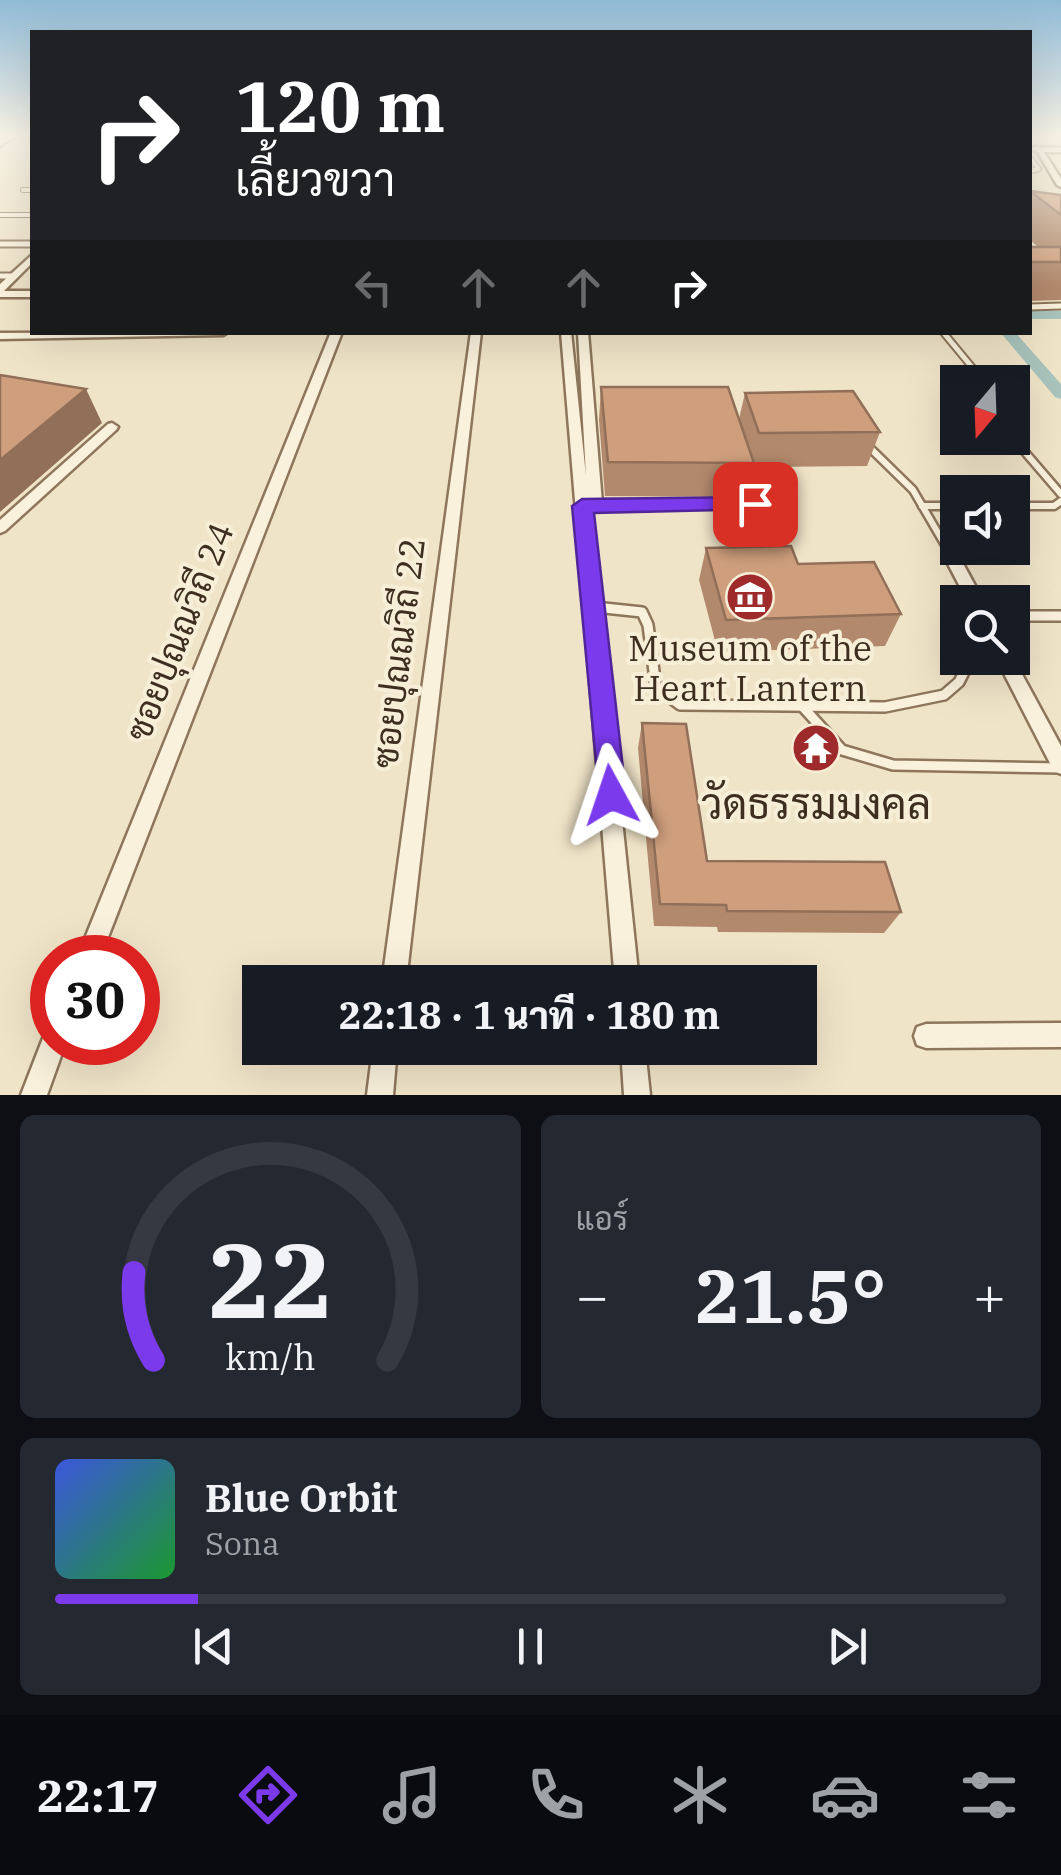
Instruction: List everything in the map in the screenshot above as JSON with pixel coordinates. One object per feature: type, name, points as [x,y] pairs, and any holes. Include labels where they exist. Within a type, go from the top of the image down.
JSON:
[{"type":"street","points":[[0,292],[30,262]]},
{"type":"street","points":[[0,292],[30,294]]},
{"type":"street","points":[[0,336],[56,335]]},
{"type":"street","name":"ซอยปุณณวิถี 24","points":[[97,935],[336,335]]},
{"type":"street","name":"ซอยปุณณวิถี 22","points":[[396,965],[476,335]]},
{"type":"street","points":[[566,335],[589,504]]},
{"type":"street","points":[[583,335],[595,607],[627,965]]},
{"type":"street","points":[[0,528],[112,428]]},
{"type":"street","points":[[1015,675],[1061,767]]},
{"type":"street","points":[[926,1036],[1061,1035]]},
{"type":"street","points":[[34,1095],[45,1065]]},
{"type":"street","points":[[380,1095],[384,1065]]},
{"type":"street","points":[[634,1065],[637,1095]]},
{"type":"lane","points":[[23,190],[30,190]]},
{"type":"lane","points":[[0,215],[30,215]]},
{"type":"lane","points":[[0,244],[30,244]]},
{"type":"lane","points":[[0,276],[14,276]]},
{"type":"lane","points":[[1032,307],[1061,306]]},
{"type":"lane","points":[[945,335],[970,365]]},
{"type":"lane","points":[[588,413],[608,413]]},
{"type":"lane","points":[[862,438],[878,460],[904,478],[940,537]]},
{"type":"lane","points":[[1026,455],[1061,498],[1054,506],[1030,506]]},
{"type":"lane","points":[[589,504],[755,504],[744,468]]},
{"type":"lane","points":[[922,506],[940,506]]},
{"type":"lane","points":[[595,607],[642,612],[649,626],[653,686],[660,697],[680,705],[896,705],[936,699],[964,675]]},
{"type":"lane","points":[[1030,616],[1061,616]]},
{"type":"lane","points":[[802,706],[842,750],[892,766],[1061,767]]},
{"type":"building","points":[[1032,191],[1061,195],[1061,215],[1032,193]]},
{"type":"building","points":[[1032,247],[1061,247],[1061,262],[1032,262]]},
{"type":"building","points":[[0,375],[86,389],[0,460]]},
{"type":"building","points":[[601,387],[728,387],[754,463],[608,462]]},
{"type":"building","points":[[853,391],[880,432],[759,433],[745,393]]},
{"type":"building","points":[[791,546],[798,564],[874,562],[901,614],[726,620],[706,548]]},
{"type":"building","points":[[642,723],[686,724],[707,861],[885,862],[901,912],[727,911],[726,905],[660,904]]},
{"type":"waterway","points":[[1032,315],[1061,315]]},
{"type":"waterway","points":[[1010,335],[1061,394]]},
{"type":"place","name":"Museum of the Heart Lantern","points":[[750,597]]},
{"type":"place","name":"วัดธรรมมงคล","points":[[816,748]]},
{"type":"route","points":[[611,795],[582,506],[595,502],[755,504]]}]
